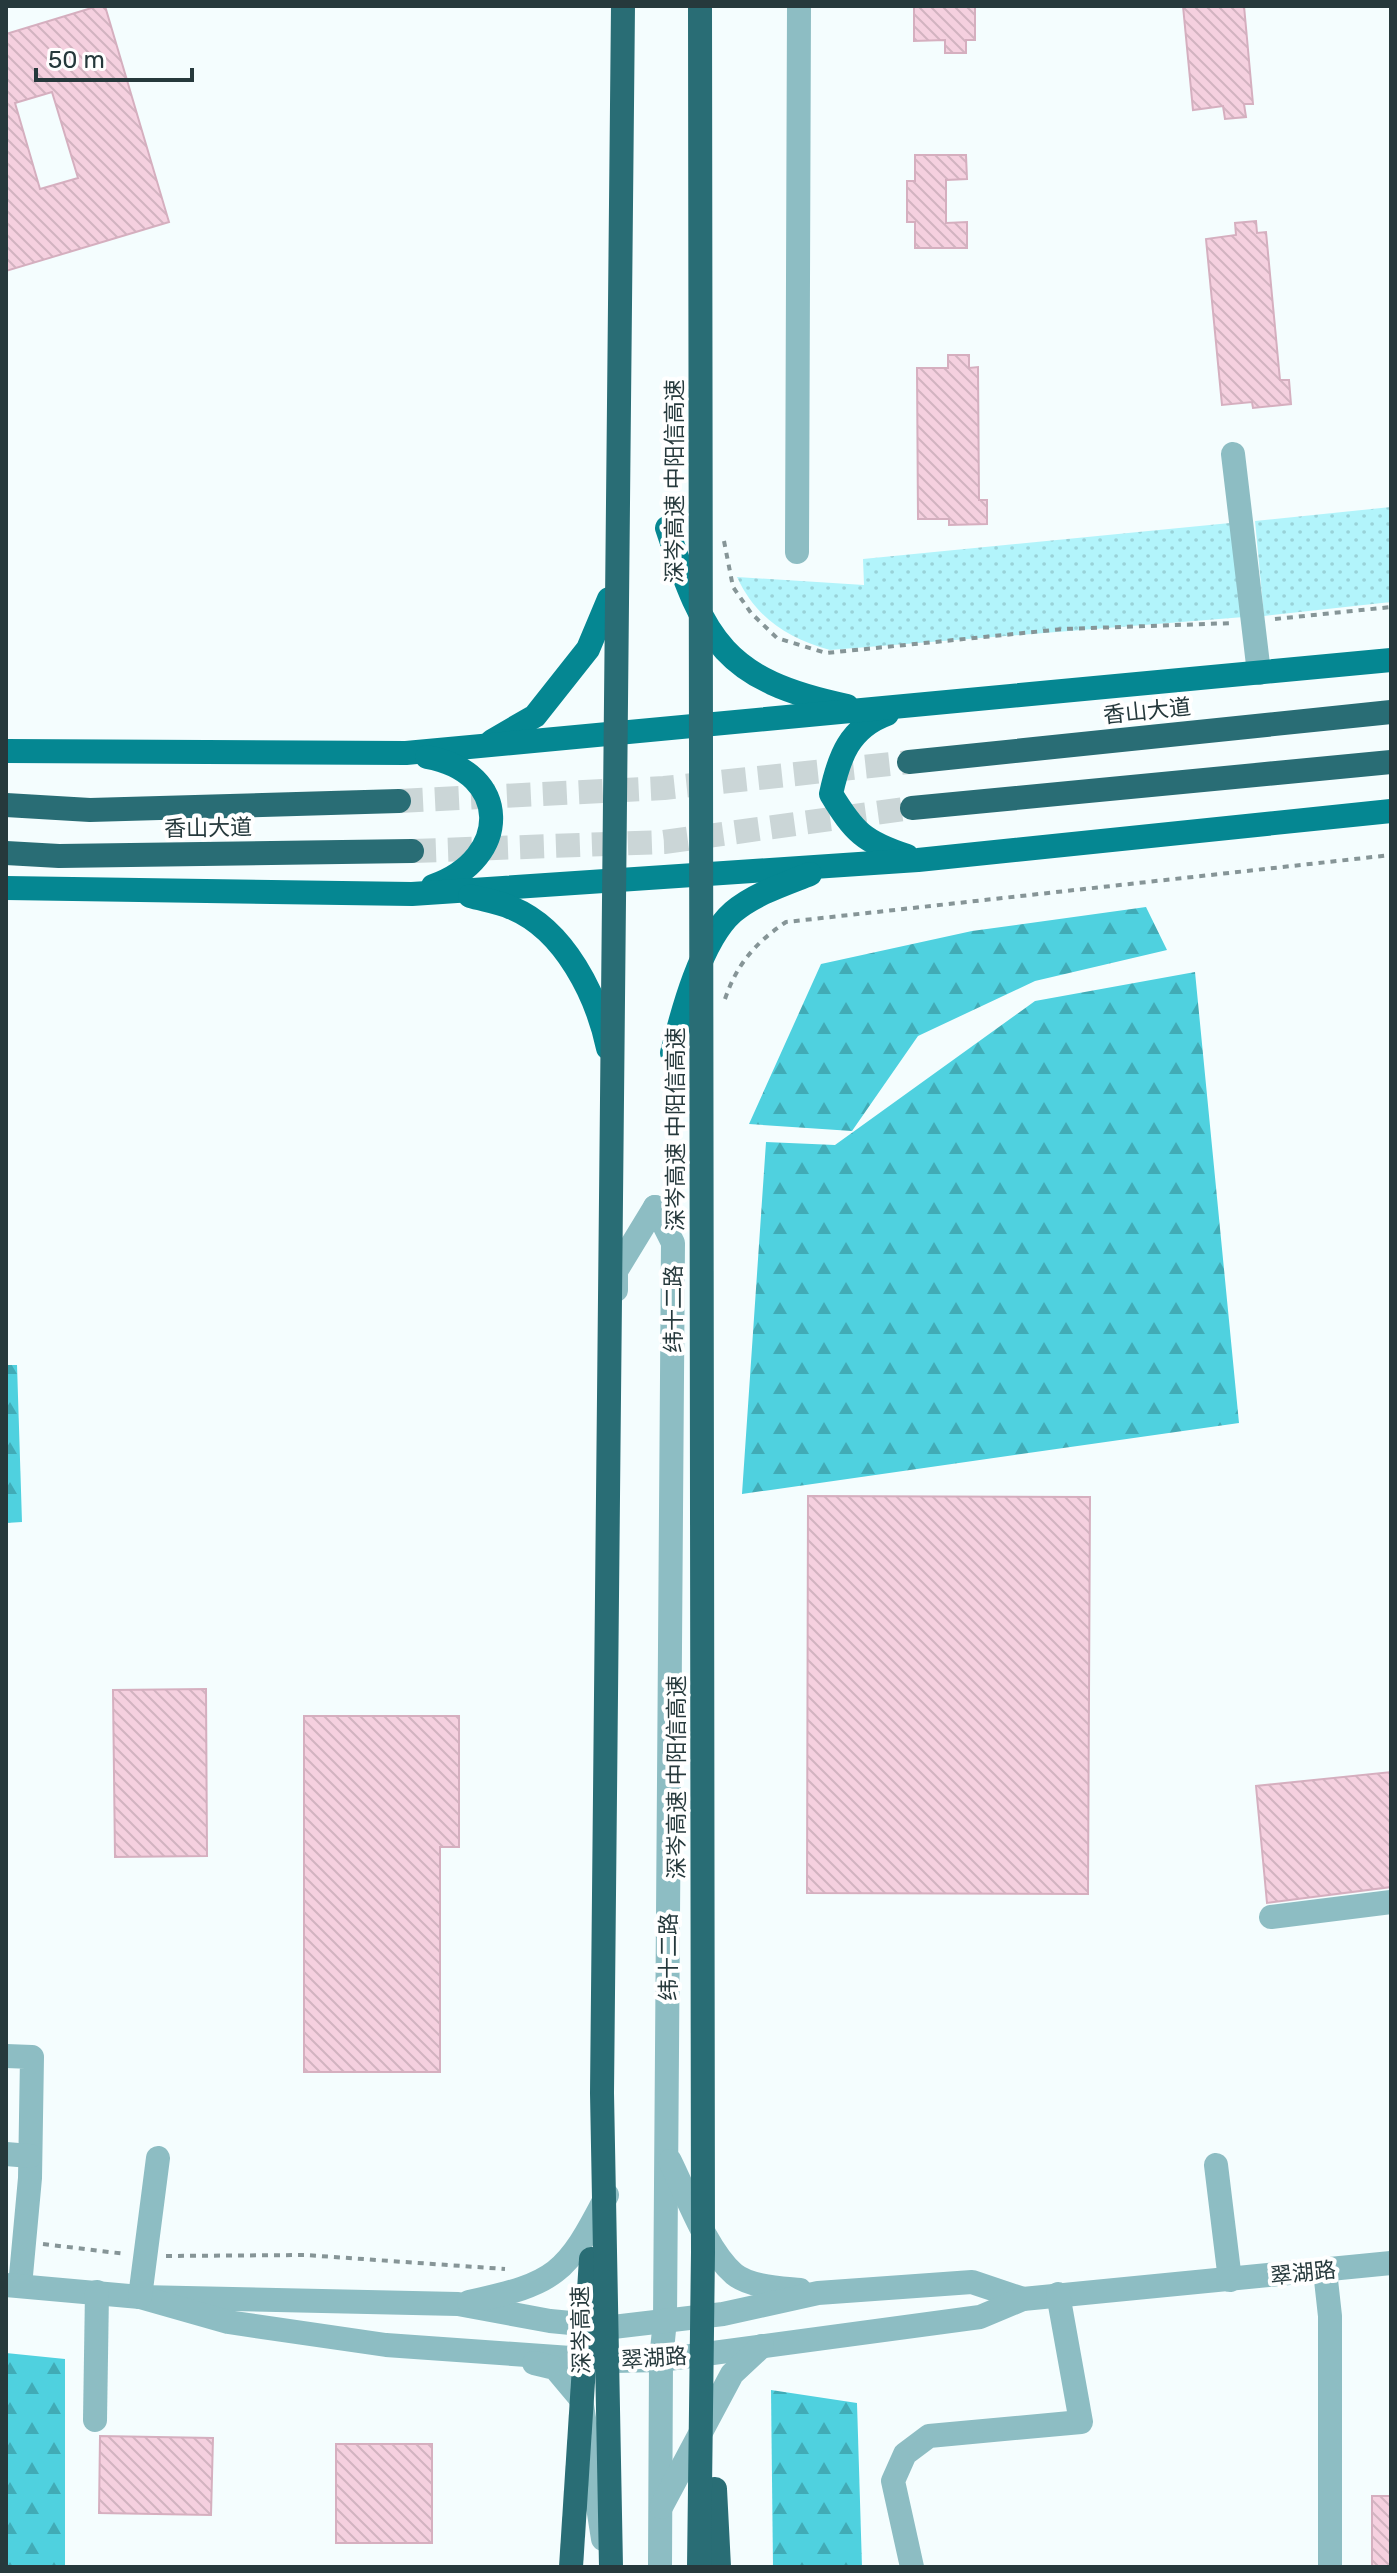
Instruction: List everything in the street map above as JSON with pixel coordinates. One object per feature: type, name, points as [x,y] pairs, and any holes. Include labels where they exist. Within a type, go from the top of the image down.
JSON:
[{"type":"highway","points":[[571,2567],[602,2093],[623,6]]},
{"type":"highway","name":"深岑高速 中阳信高速","points":[[700,6],[703,2252]]},
{"type":"highway","name":"香山大道","points":[[909,762],[1391,712]]},
{"type":"highway","points":[[912,808],[1391,762]]},
{"type":"highway","name":"香山大道","points":[[6,805],[90,810],[399,801]]},
{"type":"highway","name":"香山大道","points":[[6,853],[59,856],[412,851]]},
{"type":"highway","name":"深岑高速","points":[[602,2093],[610,2567]]},
{"type":"highway","points":[[699,2567],[703,2252]]},
{"type":"highway","points":[[703,2252],[719,2567]]},
{"type":"main road","points":[[667,528],[690,597],[723,649],[743,670],[783,689],[873,711]]},
{"type":"main road","points":[[484,746],[535,716],[588,649],[609,599]]},
{"type":"main road","points":[[6,751],[406,753],[1391,660]]},
{"type":"main road","points":[[904,708],[866,722],[840,754],[831,794],[853,830],[877,846],[918,860]]},
{"type":"main road","points":[[406,753],[454,762],[481,787],[493,820],[488,843],[460,876],[412,894]]},
{"type":"main road","points":[[6,888],[412,894],[918,860],[1391,811]]},
{"type":"main road","points":[[672,1053],[689,989],[731,913],[774,888],[833,866]]},
{"type":"main road","points":[[452,891],[514,908],[548,933],[584,979],[602,1019],[616,1085]]},
{"type":"street","points":[[797,552],[799,6]]},
{"type":"street","points":[[1233,454],[1259,673]]},
{"type":"street","name":"纬十二路","points":[[614,2182],[616,1271],[655,1207],[673,1243],[667,2155],[665,2320],[661,2360],[660,2567]]},
{"type":"street","points":[[1271,1917],[1391,1902]]},
{"type":"street","points":[[6,2056],[32,2057],[18,2155],[23,2242],[13,2285]]},
{"type":"street","points":[[667,2155],[714,2248],[735,2275],[770,2286],[818,2293]]},
{"type":"street","points":[[140,2297],[158,2158]]},
{"type":"street","points":[[1216,2165],[1230,2280]]},
{"type":"street","points":[[458,2304],[529,2289],[566,2265],[614,2182]]},
{"type":"street","points":[[610,2567],[614,2182]]},
{"type":"street","name":"翠湖路","points":[[140,2297],[228,2322],[386,2345],[613,2361],[661,2360],[980,2317],[1023,2299],[1058,2294],[1391,2263]]},
{"type":"street","points":[[1325,2271],[1330,2316],[1330,2567]]},
{"type":"street","name":"翠湖路","points":[[13,2285],[140,2297],[458,2304],[550,2321],[613,2327],[723,2314],[818,2293],[972,2282],[1023,2299]]},
{"type":"street","points":[[95,2420],[97,2292]]},
{"type":"street","points":[[912,2567],[893,2481],[905,2454],[929,2436],[1081,2422],[1058,2294]]},
{"type":"street","points":[[660,2509],[732,2374],[762,2346]]},
{"type":"street","points":[[485,2352],[555,2368],[581,2399],[610,2567]]},
{"type":"path","points":[[724,539],[733,587],[751,613],[777,638],[826,653],[1063,629],[1193,628],[1391,607]]},
{"type":"path","points":[[725,1002],[735,972],[761,939],[786,922],[1391,855]]},
{"type":"path","points":[[23,2242],[143,2256],[305,2255],[487,2270],[516,2268]]},
{"type":"shaded area","points":[[1391,507],[1391,602],[1264,616],[1255,521]]},
{"type":"shaded area","points":[[1230,523],[1244,617],[830,650],[800,639],[774,624],[754,604],[737,577],[864,585],[863,559]]},
{"type":"green space","points":[[1146,907],[1167,950],[1035,981],[918,1036],[852,1131],[749,1124],[821,964],[972,931]]},
{"type":"green space","points":[[1195,972],[1239,1423],[742,1494],[766,1142],[835,1145],[1035,1001]]},
{"type":"green space","points":[[6,1365],[17,1365],[22,1522],[6,1523]]},
{"type":"green space","points":[[6,2353],[65,2359],[65,2567],[6,2567]]},
{"type":"green space","points":[[771,2390],[857,2403],[862,2567],[773,2567]]},
{"type":"building","points":[[105,6],[169,222],[6,271],[6,34]],"holes":[[[52,92],[78,178],[40,189],[15,103]]]},
{"type":"building","points":[[914,6],[975,6],[975,40],[966,40],[966,53],[945,53],[945,40],[914,41]]},
{"type":"building","points":[[1183,6],[1244,6],[1253,104],[1244,104],[1246,117],[1225,119],[1223,106],[1193,110]]},
{"type":"building","points":[[915,155],[966,155],[967,179],[946,180],[946,223],[967,222],[967,248],[915,248],[915,222],[907,222],[907,181],[915,181]]},
{"type":"building","points":[[1256,221],[1257,233],[1266,232],[1280,380],[1289,380],[1291,404],[1253,408],[1252,402],[1222,405],[1206,239],[1236,235],[1235,223]]},
{"type":"building","points":[[948,355],[969,355],[969,368],[978,367],[979,500],[987,500],[987,524],[949,525],[949,519],[918,519],[917,368],[948,368]]},
{"type":"building","points":[[808,1496],[1090,1497],[1088,1894],[807,1893]]},
{"type":"building","points":[[206,1689],[207,1856],[115,1857],[113,1690]]},
{"type":"building","points":[[304,1716],[459,1716],[459,1847],[440,1847],[440,2072],[304,2072]]},
{"type":"building","points":[[1391,1772],[1391,1887],[1267,1903],[1256,1786]]},
{"type":"building","points":[[100,2436],[213,2438],[211,2515],[99,2513]]},
{"type":"building","points":[[336,2444],[432,2444],[432,2543],[336,2543]]},
{"type":"building","points":[[1372,2496],[1391,2496],[1391,2567],[1372,2567]]},
{"type":"tunnel","points":[[399,801],[664,788],[909,762]]},
{"type":"tunnel","points":[[412,851],[664,842],[912,808]]}]
